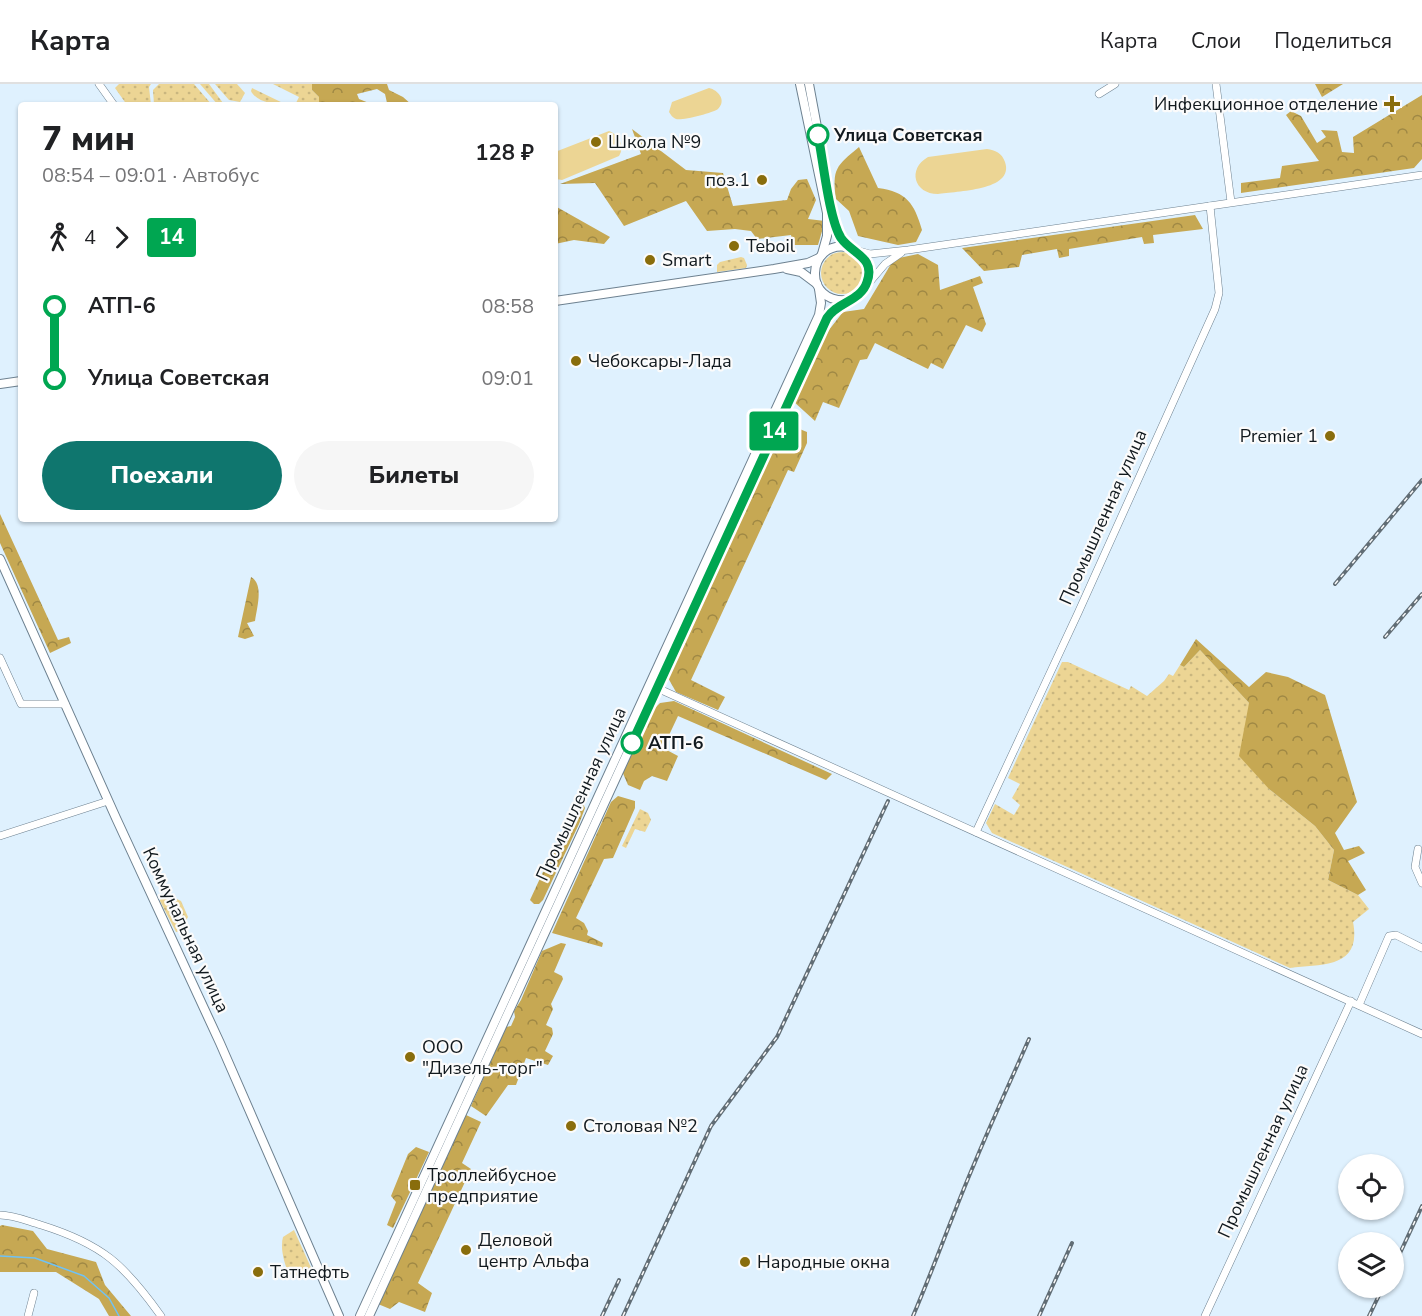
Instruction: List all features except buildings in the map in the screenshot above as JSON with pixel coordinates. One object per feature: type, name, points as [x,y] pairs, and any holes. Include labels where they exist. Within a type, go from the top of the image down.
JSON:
[{"type":"main road","points":[[800,84],[824,180]]},
{"type":"main road","points":[[809,84],[827,200],[828,229],[825,247],[815,269],[818,287]]},
{"type":"main road","points":[[774,269],[801,272],[832,299],[849,300],[865,288],[868,267],[864,258],[844,242],[837,231],[827,200]]},
{"type":"main road","points":[[558,301],[774,269],[808,263],[835,247],[854,249]]},
{"type":"main road","name":"Промышленная улица","points":[[362,1314],[440,1151],[777,415],[819,315],[822,303],[818,287]]},
{"type":"main road","name":"Промышленная улица","points":[[777,415],[827,318],[833,310],[849,300]]},
{"type":"main road","points":[[0,384],[18,381]]},
{"type":"main road","name":"Коммунальная улица","points":[[0,559],[108,801],[220,1043],[339,1316]]},
{"type":"main road","name":"Промышленная улица","points":[[608,784],[650,702],[653,686]]},
{"type":"street","points":[[99,84],[112,102]]},
{"type":"street","points":[[1099,94],[1115,84]]},
{"type":"street","points":[[1216,84],[1231,202]]},
{"type":"street","points":[[854,249],[870,254],[908,250],[1422,175]]},
{"type":"street","name":"Промышленная улица","points":[[976,832],[1215,309],[1219,293],[1210,206]]},
{"type":"street","points":[[865,288],[892,257],[908,250]]},
{"type":"street","points":[[0,658],[21,704],[65,704]]},
{"type":"street","points":[[653,686],[1422,1034]]},
{"type":"street","points":[[650,702],[660,694],[669,693]]},
{"type":"street","points":[[0,836],[108,801]]},
{"type":"street","points":[[1418,849],[1415,867],[1422,883]]},
{"type":"street","points":[[1359,1005],[1389,936],[1396,935],[1422,948]]},
{"type":"street","name":"Промышленная улица","points":[[1205,1316],[1351,1001]]},
{"type":"street","points":[[0,1215],[15,1217],[70,1234],[86,1242],[110,1258],[128,1274],[161,1316]]},
{"type":"street","points":[[28,1316],[33,1293]]},
{"type":"shaded area","points":[[119,84],[151,84],[149,87],[151,102],[125,102],[115,88]]},
{"type":"shaded area","points":[[159,84],[194,84],[209,102],[154,102],[153,90]]},
{"type":"shaded area","points":[[200,84],[209,84],[222,102],[215,102]]},
{"type":"shaded area","points":[[215,84],[237,84],[245,93],[240,102],[229,100]]},
{"type":"shaded area","points":[[273,84],[312,84],[312,90],[319,97],[319,102],[296,102],[299,97]]},
{"type":"shaded area","points":[[252,88],[281,102],[261,100],[251,91]]},
{"type":"shaded area","points":[[709,88],[720,96],[722,102],[715,111],[679,119],[669,112],[672,102]]},
{"type":"shaded area","points":[[609,131],[616,135],[621,148],[619,156],[562,180],[558,179],[558,151]]},
{"type":"shaded area","points":[[987,149],[998,152],[1005,162],[1006,172],[993,184],[982,188],[938,194],[923,190],[916,180],[917,168],[928,157]]},
{"type":"shaded area","points":[[842,252],[850,253],[857,258],[862,265],[862,281],[857,288],[850,293],[842,294],[834,293],[827,288],[822,281],[821,273],[822,265],[827,258],[834,253]]},
{"type":"shaded area","points":[[744,258],[746,268],[717,272],[717,265],[720,262]]},
{"type":"shaded area","points":[[1200,650],[1249,703],[1269,789],[1315,826],[1334,850],[1328,880],[1358,895],[1369,909],[1353,922],[1352,948],[1346,956],[1337,961],[1290,968],[992,833],[986,823],[995,804],[1014,815],[1020,805],[1012,798],[1020,784],[1008,778],[1062,662],[1068,662],[1129,690],[1131,686],[1147,696],[1169,674],[1173,676],[1180,665],[1184,667]]},
{"type":"shaded area","points":[[640,809],[648,813],[651,820],[645,832],[635,829],[626,848],[622,846]]},
{"type":"shaded area","points":[[166,894],[181,901],[188,917],[180,931],[176,932],[160,901],[161,896]]},
{"type":"shaded area","points":[[294,1230],[313,1272],[300,1276],[289,1274],[282,1251],[283,1237]]},
{"type":"green space","points":[[312,84],[387,84],[389,90],[409,102],[387,102],[385,94],[377,89],[357,94],[359,99],[366,102],[319,102],[319,97],[312,90]]},
{"type":"green space","points":[[1315,84],[1343,84],[1322,97]]},
{"type":"green space","points":[[1422,95],[1422,159],[1414,168],[1241,193],[1241,183],[1280,178],[1282,166],[1319,161],[1286,115],[1291,111],[1301,116],[1317,143],[1326,137],[1321,130],[1337,131],[1342,152],[1354,153],[1353,137]]},
{"type":"green space","points":[[632,129],[686,170],[723,173],[733,206],[787,200],[798,180],[807,179],[816,200],[808,219],[825,221],[818,245],[793,245],[791,235],[757,239],[751,231],[735,229],[707,231],[686,201],[624,226],[595,183],[560,184],[641,154]]},
{"type":"green space","points":[[859,147],[878,188],[896,192],[908,200],[912,206],[922,230],[916,242],[898,245],[858,236],[849,211],[836,199],[835,174],[845,159]]},
{"type":"green space","points":[[558,208],[610,237],[604,244],[574,240],[558,243]]},
{"type":"green space","points":[[1195,215],[1203,229],[1153,235],[1154,243],[1144,244],[1142,237],[1069,249],[1069,256],[1059,258],[1057,249],[1022,255],[1019,267],[984,271],[962,248]]},
{"type":"green space","points":[[918,254],[938,265],[940,290],[980,276],[983,283],[973,287],[986,324],[982,332],[966,325],[943,369],[931,363],[928,369],[875,343],[867,359],[860,360],[839,408],[823,402],[815,421],[793,401],[825,335],[843,312],[864,309],[894,259]]},
{"type":"green space","points":[[785,423],[807,432],[807,443],[794,472],[788,470],[691,680],[725,697],[718,710],[676,692],[667,676]]},
{"type":"green space","points":[[0,514],[58,640],[69,637],[71,643],[50,653],[0,543]]},
{"type":"green space","points":[[251,577],[255,580],[259,590],[258,603],[255,621],[247,623],[254,636],[245,639],[238,637]]},
{"type":"green space","points":[[1196,639],[1249,687],[1266,672],[1288,677],[1325,695],[1357,802],[1335,833],[1344,850],[1359,846],[1365,853],[1348,861],[1366,890],[1358,895],[1328,880],[1334,850],[1315,826],[1269,789],[1239,756],[1249,703],[1200,650],[1184,667],[1180,665]]},
{"type":"green space","points":[[674,701],[832,774],[826,780],[678,716],[663,748],[678,756],[667,781],[652,776],[644,781],[640,790],[628,785],[622,771],[652,711],[660,703]]},
{"type":"green space","points":[[618,796],[635,801],[635,808],[613,858],[604,859],[576,918],[584,923],[588,931],[587,935],[603,943],[602,947],[552,933],[611,802]]},
{"type":"green space","points":[[583,804],[585,808],[579,824],[543,900],[539,904],[534,904],[530,900],[555,846],[572,821],[575,811]]},
{"type":"green space","points":[[561,943],[566,944],[554,972],[563,979],[551,1004],[553,1009],[546,1025],[552,1028],[553,1034],[545,1051],[553,1056],[548,1065],[526,1058],[516,1085],[508,1085],[486,1116],[471,1106],[506,1027],[511,1026],[515,1017],[514,1011],[542,951]]},
{"type":"green space","points":[[466,1115],[481,1122],[462,1163],[471,1169],[418,1283],[432,1293],[425,1312],[399,1302],[390,1309],[378,1304]]},
{"type":"green space","points":[[416,1147],[429,1152],[393,1228],[387,1225],[396,1202],[391,1196],[408,1154]]},
{"type":"green space","points":[[0,1226],[33,1231],[47,1249],[96,1262],[105,1285],[131,1316],[109,1316],[99,1299],[56,1272],[0,1272]]},
{"type":"waterway","points":[[0,1256],[35,1258],[84,1276],[109,1298],[119,1316]]},
{"type":"railway","points":[[1335,584],[1422,480]]},
{"type":"railway","points":[[1385,637],[1422,594]]},
{"type":"railway","points":[[623,1316],[711,1126],[777,1037],[888,801]]},
{"type":"railway","points":[[913,1316],[967,1181],[1029,1039]]},
{"type":"railway","points":[[1404,1245],[1422,1206]]},
{"type":"railway","points":[[1039,1316],[1072,1243]]},
{"type":"railway","points":[[602,1316],[619,1280]]},
{"type":"railway","points":[[1369,1316],[1378,1298]]},
{"type":"bus line","name":"14","points":[[632,743],[827,318],[833,310],[857,296],[867,283],[869,273],[866,262],[856,250],[844,242],[834,222],[818,135]]},
{"type":"place","name":"Инфекционное отделение","points":[[1392,104]]},
{"type":"place","name":"Улица Советская","points":[[818,135]]},
{"type":"place","name":"Школа №9","points":[[596,142]]},
{"type":"place","name":"поз.1","points":[[762,180]]},
{"type":"place","name":"Teboil","points":[[734,246]]},
{"type":"place","name":"Smart","points":[[650,260]]},
{"type":"place","name":"Чебоксары-Лада","points":[[576,361]]},
{"type":"place","name":"Premier 1","points":[[1330,436]]},
{"type":"place","name":"АТП-6","points":[[632,743]]},
{"type":"place","name":"ООО \"Дизель-торг\"","points":[[410,1057]]},
{"type":"place","name":"Столовая №2","points":[[571,1126]]},
{"type":"place","name":"Троллейбусное предприятие","points":[[415,1185]]},
{"type":"place","name":"Деловой центр Альфа","points":[[466,1250]]},
{"type":"place","name":"Народные окна","points":[[745,1262]]},
{"type":"place","name":"Татнефть","points":[[258,1272]]}]
